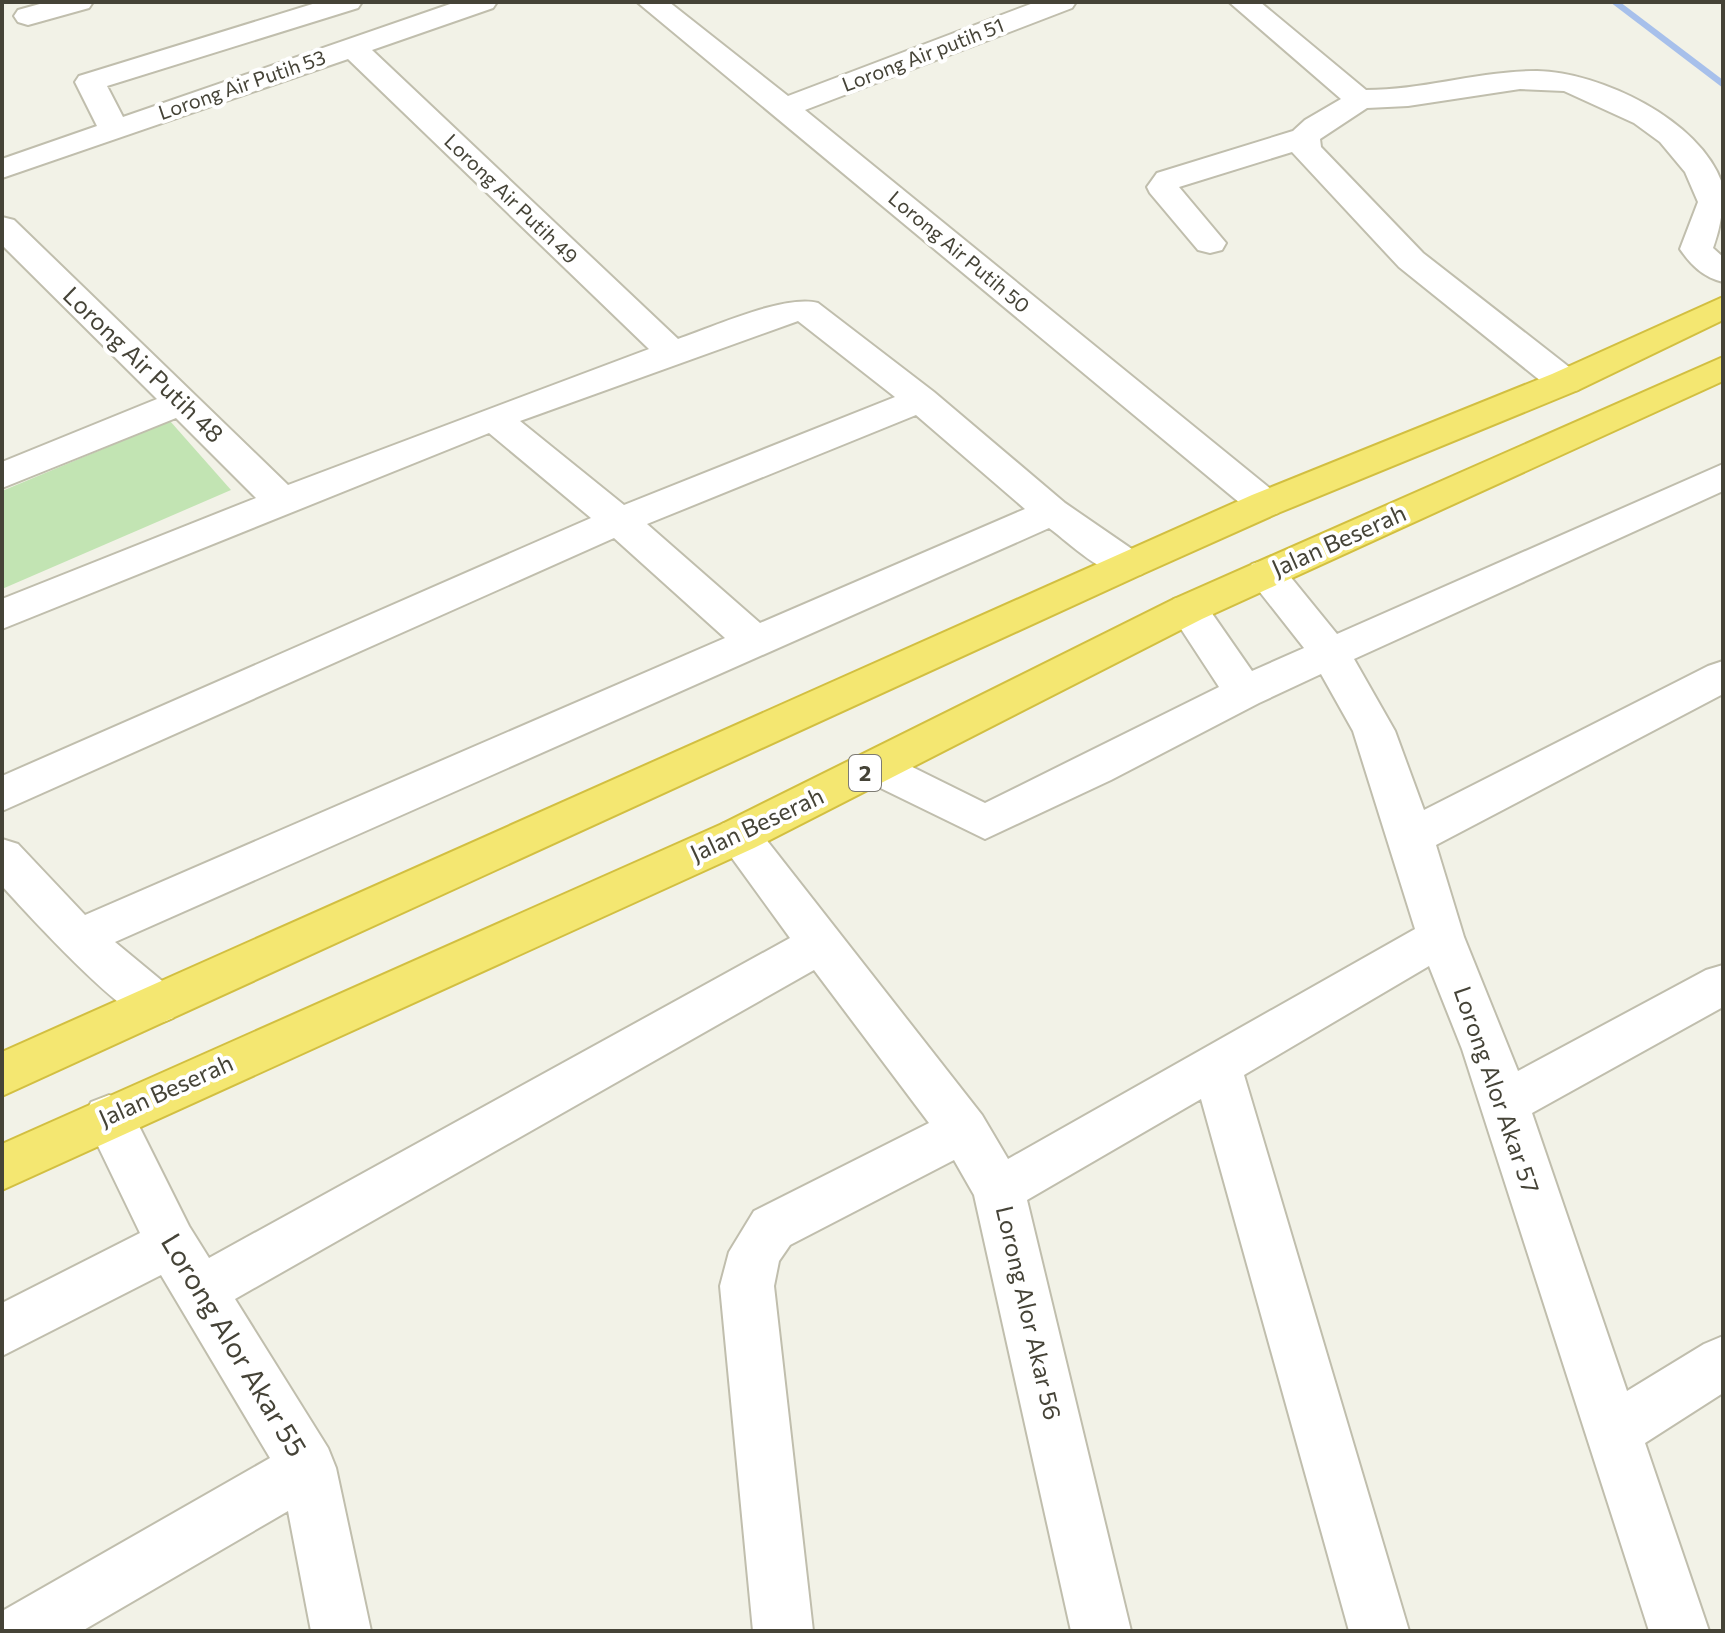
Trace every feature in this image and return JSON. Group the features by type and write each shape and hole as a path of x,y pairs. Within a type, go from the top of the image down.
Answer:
{"highway":[{"path":"2,1075 1128,565 1265,504 1565,382 1723,307"},
{"name":"Jalan Beserah","path":"2,1168 109,1117 738,836 1188,609 1723,368"}],"street":[{"path":"28,16 79,2"},
{"path":"115,130 90,82 348,2"},
{"name":"Lorong Air Putih 53","path":"2,169 483,2"},
{"name":"Lorong Air Putih 50","path":"651,2 1265,504"},
{"name":"Lorong Air putih 51","path":"784,108 1062,2"},
{"path":"1243,2 1359,99"},
{"name":"Lorong Air Putih 49","path":"351,46 671,351"},
{"path":"1210,243 1166,193 1163,187 1168,180 1304,138 1310,130 1359,99 1415,96 1510,82 1557,81 1597,93 1666,129 1688,151 1706,181 1714,202 1696,249 1705,260 1723,272"},
{"path":"1304,138 1306,149 1411,260 1565,382"},
{"name":"Lorong Air Putih 48","path":"2,227 284,503"},
{"path":"2,615 671,351 794,311 806,310 921,400 1052,512 1128,565"},
{"path":"2,794 619,521 921,400"},
{"path":"2,476 181,402"},
{"path":"494,419 619,521 754,641"},
{"path":"877,768 985,822 1329,652 1723,476"},
{"path":"78,938 1052,512"},
{"name":"Lorong Alor Akar 57","path":"1266,573 1329,652 1374,731 1411,837 1441,937 1486,1049 1679,1631"},
{"path":"1188,609 1244,692"},
{"path":"1411,837 1723,676"},
{"name":"Lorong Alor Akar 56","path":"738,836 964,1130 999,1190 1101,1631"},
{"path":"10,877 156,1004"},
{"path":"999,1190 1441,937"},
{"path":"200,1291 821,943"},
{"path":"1503,1104 1723,984"},
{"path":"1216,1064 1379,1631"},
{"name":"Lorong Alor Akar 55","path":"109,1117 171,1243 308,1468 341,1631"},
{"path":"783,1631 747,1286 755,1252 772,1228 964,1130"},
{"path":"2,1331 171,1243"},
{"path":"1612,1432 1723,1362"},
{"path":"25,1631 308,1468"}],"green space":[{"path":"170,421 231,490 2,589 2,491"}],"waterway":[{"path":"1614,2 1723,85"}]}
